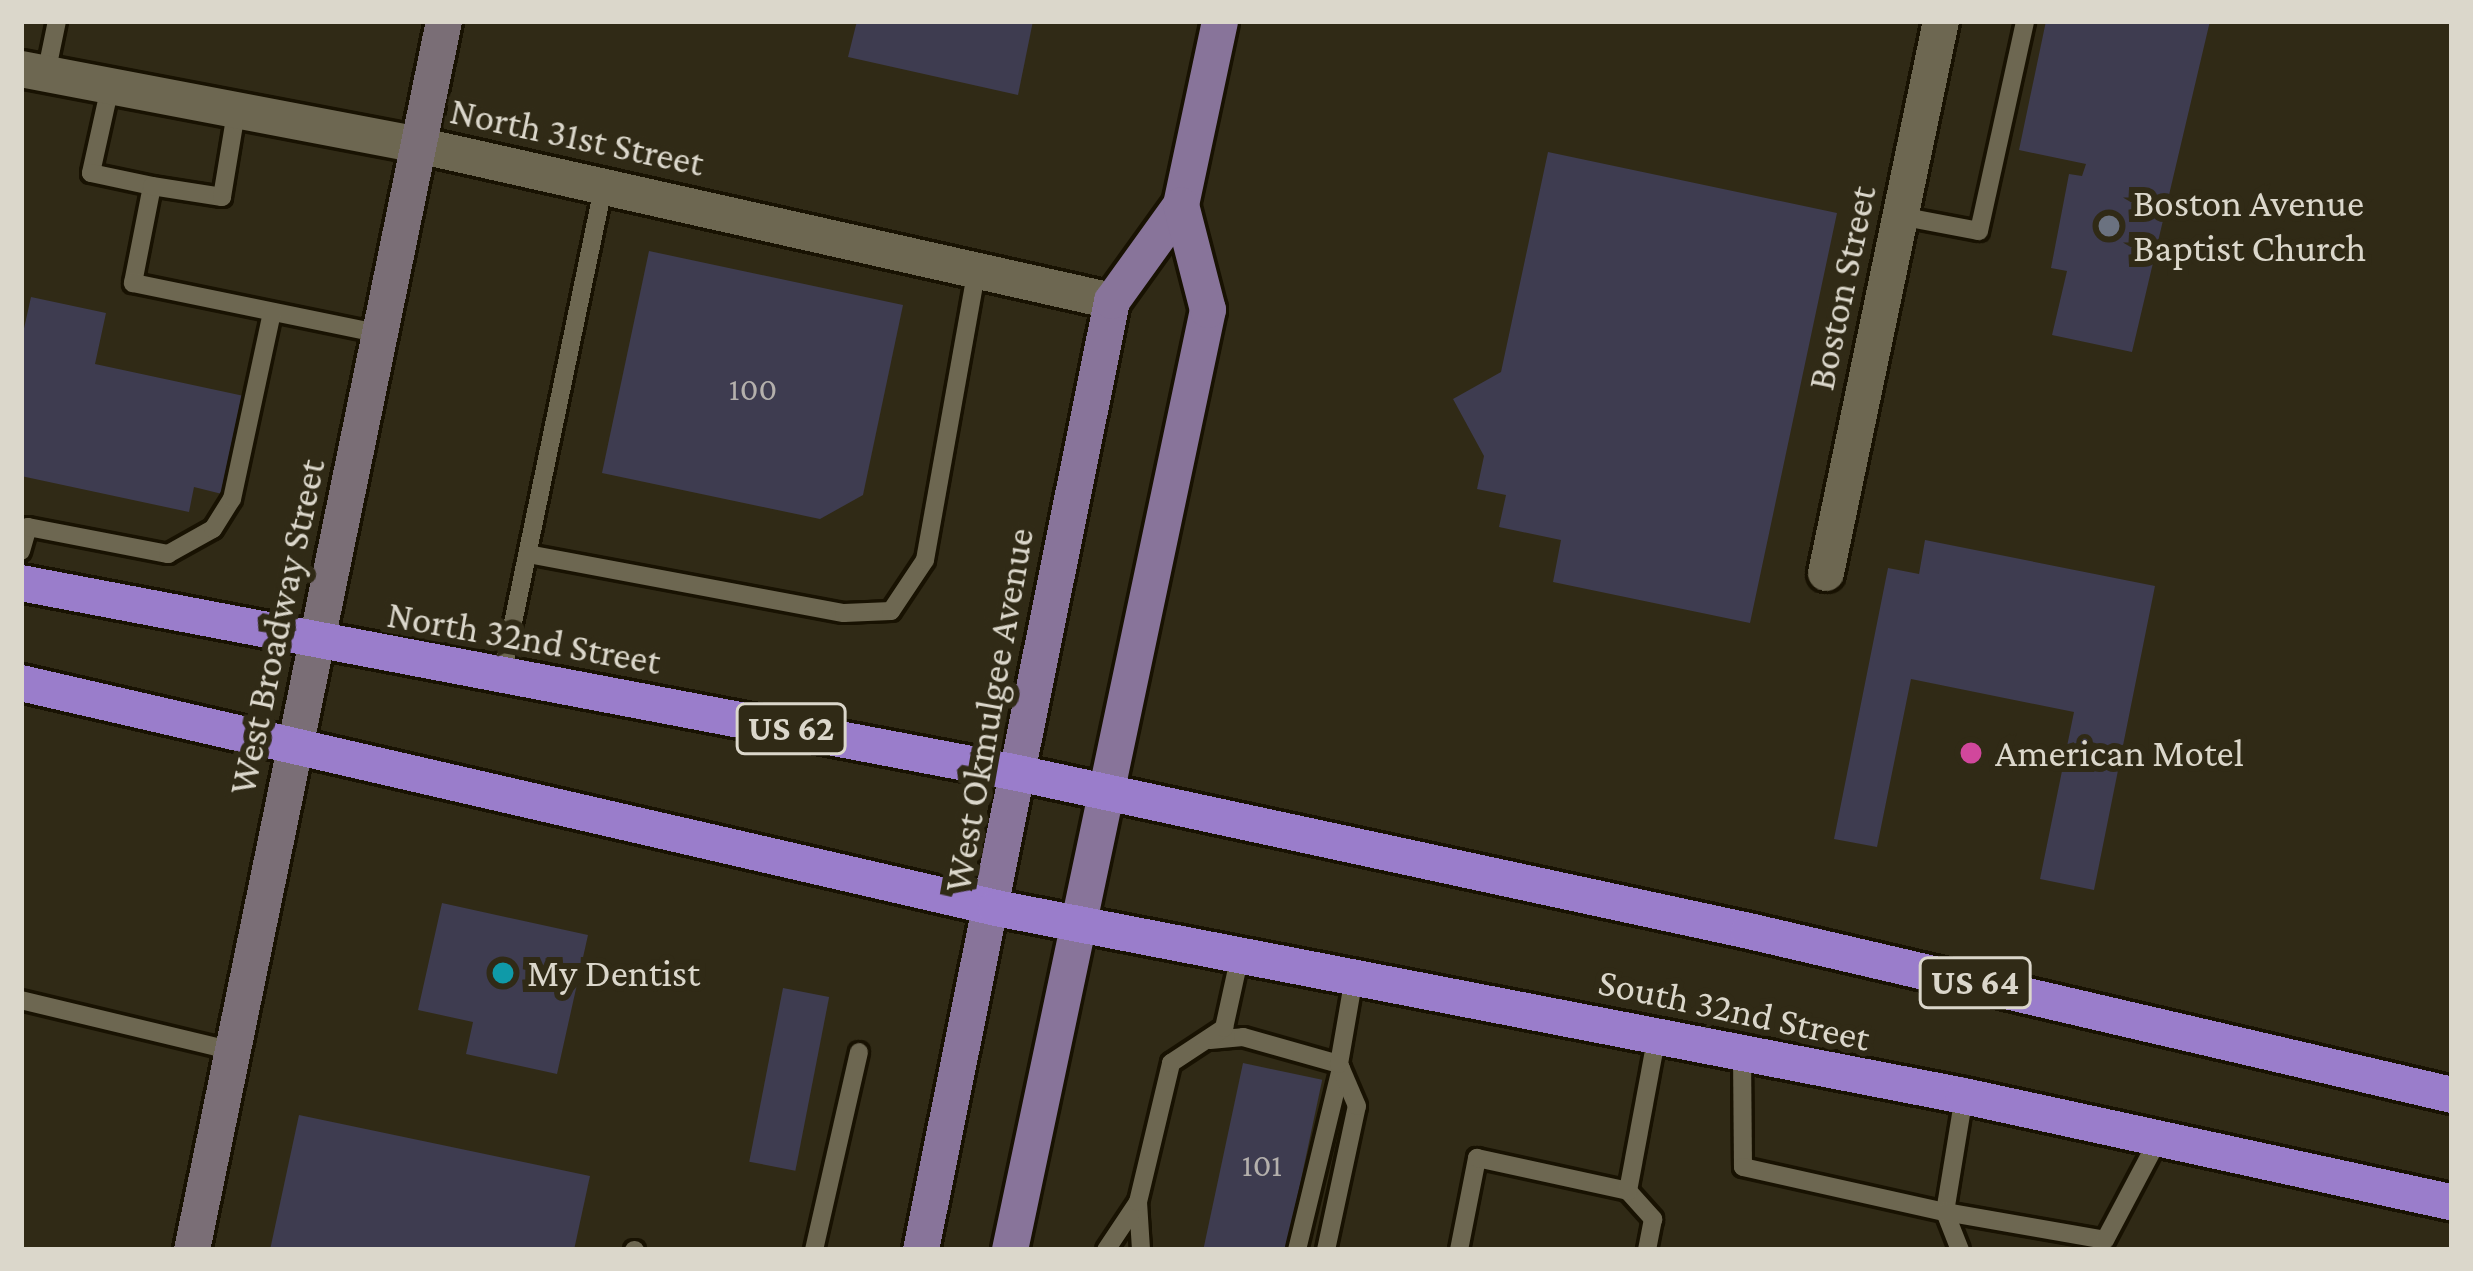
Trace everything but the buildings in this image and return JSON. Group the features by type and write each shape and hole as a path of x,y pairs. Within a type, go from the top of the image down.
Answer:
{"highway":[{"name":"North 32nd Street","path":"21,583 315,645 1013,772"},
{"path":"21,683 297,741 996,908"},
{"name":"South 32nd Street","path":"1013,772 1109,797 1749,931 2452,1095"},
{"name":"South 32nd Street","path":"996,908 1657,1034 2452,1202"}],"main road":[{"name":"West Okmulgee Avenue","path":"921,1250 996,908 1013,772 1112,301 1181,205 1220,21"},
{"name":"West Okmulgee Avenue","path":"1010,1250 1084,925 1208,310 1181,205"}],"street":[{"name":"West Broadway Street","path":"192,1250 444,21"},
{"name":"Boston Street","path":"1826,573 1941,21"},
{"name":"North 31st Street","path":"34,71 418,145 978,265 1112,301"}],"lane":[{"path":"34,71 57,21"},
{"path":"1900,216 1979,231 2025,21"},
{"path":"110,87 91,173 152,186 222,197 236,112"},
{"path":"152,186 133,283 382,334"},
{"path":"502,676 603,187"},
{"path":"528,554 844,613 891,611 925,560 978,265"},
{"path":"21,551 28,527 168,554 213,529 232,499 272,312"},
{"path":"1141,1250 1138,1202 1171,1063 1224,1028 1240,956"},
{"path":"1297,1250 1340,1066 1354,977"},
{"path":"21,1000 233,1051"},
{"path":"1628,1191 1657,1034"},
{"path":"1206,1040 1243,1036 1340,1066 1358,1106 1326,1250"},
{"path":"814,1250 859,1052"},
{"path":"1742,1054 1743,1167 1945,1212 2104,1240 2159,1138"},
{"path":"1960,1250 1945,1212 1964,1096"},
{"path":"1460,1250 1478,1158 1628,1191 1653,1219 1647,1250"},
{"path":"1106,1250 1138,1202"}],"place":[{"name":"Boston Avenue Baptist Church","path":"2109,226"},
{"name":"American Motel","path":"1971,753"},
{"name":"My Dentist","path":"503,973"}]}
